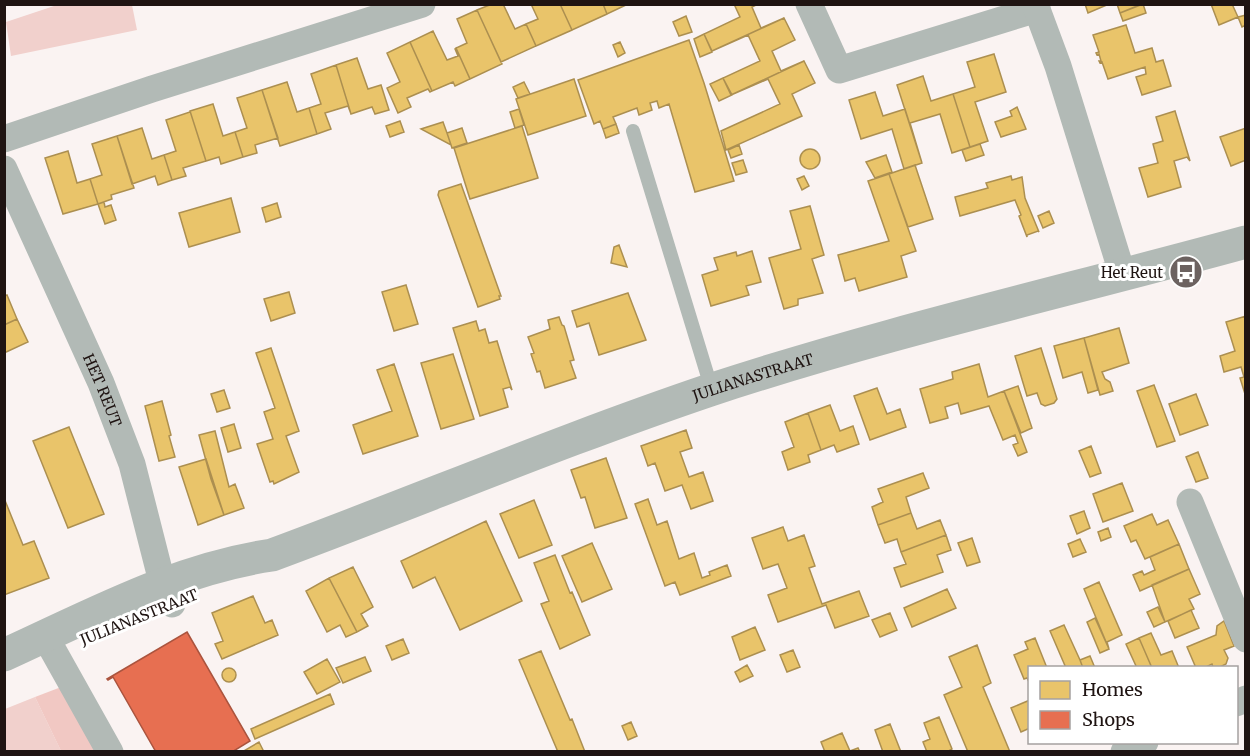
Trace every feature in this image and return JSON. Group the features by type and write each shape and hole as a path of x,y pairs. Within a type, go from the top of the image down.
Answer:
{"street":[{"path":"4,139 152,89 422,4"},
{"path":"809,4 839,70 1036,7 1058,66 1123,276"},
{"name":"HET REUT","path":"6,179 105,393 132,464 159,570 168,593"},
{"name":"JULIANASTRAAT","path":"4,675 102,608 168,593 238,559 272,555 610,425 712,390 846,349 1245,242"},
{"path":"1190,502 1245,639"},
{"path":"49,644 110,752"},
{"name":"JULIANASTRAAT","path":"4,655 49,644"},
{"path":"1124,752 1140,744"}],"lane":[{"path":"633,131 712,390"}],"shaded area":[{"path":"60,4 132,5 137,30 11,56 6,22"},
{"path":"69,684 108,751 61,751 35,697"},
{"path":"35,697 61,751 5,751 5,709"}],"building: Homes":[{"path":"492,4 503,4 515,29 526,24 536,46 501,62 477,10"},
{"path":"531,4 560,4 572,30 536,46 526,24 538,19"},
{"path":"560,4 603,4 607,14 572,30"},
{"path":"603,4 628,4 607,14"},
{"path":"734,4 758,4 752,7 761,28 784,18 712,51 704,34 740,17"},
{"path":"1085,4 1109,4 1088,13"},
{"path":"1117,4 1142,4 1120,13"},
{"path":"1143,4 1146,13 1123,21 1120,13"},
{"path":"1211,4 1232,4 1238,17 1219,25"},
{"path":"477,10 502,64 470,79 456,48 467,43 457,19"},
{"path":"1246,15 1246,25 1242,27 1238,17"},
{"path":"686,16 692,32 679,36 673,22"},
{"path":"784,18 795,40 772,51 781,71 804,61 731,95 723,78 760,61 748,35 712,51"},
{"path":"1126,25 1135,53 1152,48 1156,62 1163,60 1171,86 1142,95 1136,77 1146,74 1145,67 1108,79 1102,62 1099,61 1101,61 1099,54 1096,53 1099,52 1093,35"},
{"path":"433,31 447,60 458,56 456,48 470,79 455,86 453,82 432,91 410,42"},
{"path":"704,34 712,52 700,57 694,39"},
{"path":"689,40 734,181 695,192 669,104 659,108 657,101 650,103 652,110 639,115 637,108 613,117 616,124 603,129 600,121 594,124 578,80"},
{"path":"410,42 432,91 428,89 407,98 411,107 398,113 387,88 400,82 387,53"},
{"path":"620,42 625,53 618,57 613,45"},
{"path":"994,54 1006,92 975,102 988,141 970,147 953,94 975,87 967,62"},
{"path":"357,58 368,89 381,85 389,110 375,114 372,107 351,114 336,65"},
{"path":"804,61 815,83 792,94 802,116 726,150 721,131 780,104 768,79 731,95"},
{"path":"336,65 351,114 348,106 325,113 331,129 317,134 309,108 321,104 311,74"},
{"path":"923,76 931,101 953,94 970,147 952,153 940,114 910,123 922,163 897,85"},
{"path":"723,78 732,95 719,101 710,84"},
{"path":"574,79 586,116 528,135 516,99"},
{"path":"287,82 297,112 309,108 317,134 280,146 262,90"},
{"path":"524,82 530,94 518,98 513,87"},
{"path":"262,90 278,138 255,145 257,153 243,157 235,132 247,128 237,98"},
{"path":"875,92 883,116 905,109 922,163 904,169 892,129 861,139 849,100"},
{"path":"213,104 223,136 235,132 243,157 221,164 219,157 206,161 190,111"},
{"path":"1017,107 1026,129 1001,137 995,122 1012,116 1010,111"},
{"path":"519,109 524,125 515,128 510,112"},
{"path":"1175,111 1190,161 1187,157 1174,161 1181,187 1148,197 1139,168 1158,163 1153,144 1163,141 1156,117"},
{"path":"190,112 206,161 183,168 186,176 172,180 164,155 176,151 166,120"},
{"path":"400,121 404,132 390,137 386,126"},
{"path":"443,122 447,133 451,145 421,129"},
{"path":"616,124 619,133 606,138 603,129"},
{"path":"522,126 538,178 470,199 454,148"},
{"path":"142,128 152,159 164,155 172,180 158,185 155,176 132,184 117,136"},
{"path":"462,128 467,143 452,148 447,133"},
{"path":"1246,128 1246,160 1231,166 1220,137"},
{"path":"117,136 134,188 111,195 112,199 98,204 90,179 102,175 92,144"},
{"path":"980,144 984,155 966,161 962,150"},
{"path":"739,145 742,154 731,158 728,150"},
{"path":"810,149 817,152 820,159 817,166 810,169 803,166 800,159 803,152"},
{"path":"68,151 77,183 90,179 98,204 63,214 45,158"},
{"path":"886,155 892,172 875,178 866,162"},
{"path":"743,160 747,172 736,175 732,163"},
{"path":"915,165 933,219 908,227 889,174"},
{"path":"889,174 916,251 901,256 907,277 859,291 855,278 845,281 838,255 889,241 868,181"},
{"path":"804,176 809,186 802,190 797,179"},
{"path":"1011,176 1012,180 1022,177 1025,198 1039,232 1027,235 1027,237 1015,200 960,216 955,197 988,188 986,183"},
{"path":"461,184 501,296 499,296 500,299 478,307 438,195 439,191"},
{"path":"231,198 240,232 189,247 179,213"},
{"path":"104,202 105,207 111,205 116,220 105,224 98,204"},
{"path":"277,203 281,217 266,222 262,208"},
{"path":"810,206 824,255 812,259 823,293 798,299 798,305 784,309 769,258 801,249 790,211"},
{"path":"1049,211 1054,223 1043,228 1038,216"},
{"path":"619,245 627,267 611,263 614,247"},
{"path":"752,251 761,282 746,286 749,295 711,306 702,275 718,270 714,258 736,252 737,256"},
{"path":"406,285 418,324 394,331 382,292"},
{"path":"289,292 295,313 271,321 264,299"},
{"path":"628,293 646,340 599,355 589,323 577,327 572,311"},
{"path":"7,295 17,319 4,325 4,296"},
{"path":"1246,316 1245,394 1240,378 1244,377 1241,367 1224,372 1220,356 1235,351 1226,322"},
{"path":"559,317 574,360 570,361 576,378 545,388 540,371 537,372 531,354 534,353 528,337 550,329 548,320"},
{"path":"17,319 28,342 4,353 4,325"},
{"path":"476,321 479,331 485,329 489,343 497,341 512,390 510,387 503,389 508,407 480,416 453,328"},
{"path":"1119,328 1129,363 1102,372 1105,379 1110,382 1113,391 1100,395 1084,338"},
{"path":"1084,338 1098,390 1088,393 1082,372 1063,378 1054,346"},
{"path":"271,348 299,431 286,436 299,472 274,484 273,481 270,482 257,444 273,439 264,412 275,408 256,353"},
{"path":"1041,348 1057,399 1054,403 1045,406 1041,404 1037,393 1027,396 1015,356"},
{"path":"453,354 474,419 441,429 421,363"},
{"path":"394,364 418,436 363,454 353,425 392,411 377,370"},
{"path":"979,364 988,397 1004,391 1027,452 1018,456 1013,445 1018,443 1015,435 1003,440 989,406 961,414 958,403 945,407 948,418 930,423 920,389 953,379 952,372"},
{"path":"1154,385 1175,441 1157,447 1137,391"},
{"path":"1018,386 1032,428 1021,433 1004,391"},
{"path":"877,388 887,414 900,409 906,427 870,440 854,396"},
{"path":"224,390 230,408 217,412 211,394"},
{"path":"1196,394 1208,425 1180,435 1169,404"},
{"path":"162,401 175,457 159,461 145,406"},
{"path":"830,405 840,431 853,426 859,444 837,452 834,445 821,450 808,413"},
{"path":"808,413 821,450 808,455 810,462 788,470 782,452 794,447 785,422"},
{"path":"234,424 241,448 228,452 221,428"},
{"path":"69,427 104,514 68,528 33,441"},
{"path":"686,430 692,448 680,452 689,477 703,472 713,501 691,509 682,485 665,491 655,463 648,466 641,446"},
{"path":"215,431 229,487 235,484 244,508 224,515 199,435"},
{"path":"1091,446 1101,473 1090,477 1079,451"},
{"path":"1198,452 1208,478 1196,482 1186,457"},
{"path":"606,458 627,518 595,528 585,497 581,498 571,470"},
{"path":"206,459 224,515 198,525 179,467"},
{"path":"923,473 929,488 906,497 911,513 878,525 872,507 883,502 878,489"},
{"path":"1122,483 1133,511 1103,522 1093,494"},
{"path":"4,498 23,545 34,541 49,578 4,595"},
{"path":"648,499 657,525 667,521 679,559 694,553 702,578 710,575 709,572 727,565 731,576 680,595 675,582 665,586 635,504"},
{"path":"534,500 552,545 519,558 500,514"},
{"path":"1084,511 1090,528 1077,534 1070,516"},
{"path":"911,513 917,529 940,520 946,535 901,552 897,539 885,543 878,525"},
{"path":"1152,514 1157,525 1168,520 1179,544 1145,559 1136,540 1131,542 1124,526"},
{"path":"486,521 522,601 460,630 435,577 413,588 401,561"},
{"path":"783,527 788,541 804,535 815,566 809,568 822,604 859,591 869,616 835,628 826,605 778,622 768,595 787,588 778,564 763,569 752,538"},
{"path":"1108,528 1111,537 1101,541 1098,532"},
{"path":"946,535 951,550 937,555 943,572 901,587 894,568 906,564 901,552"},
{"path":"972,538 980,562 967,566 958,543"},
{"path":"1080,539 1086,552 1073,557 1068,544"},
{"path":"592,543 612,589 582,602 562,556"},
{"path":"1179,544 1189,569 1140,591 1133,575 1142,571 1144,575 1155,570 1150,557"},
{"path":"555,555 590,635 560,649 541,604 549,601 534,563"},
{"path":"353,567 373,607 361,614 368,626 357,632 329,578"},
{"path":"1189,569 1200,594 1189,599 1194,609 1165,622 1152,585"},
{"path":"329,578 357,632 346,637 340,625 327,632 306,591"},
{"path":"1099,582 1122,635 1107,642 1109,649 1084,589"},
{"path":"947,589 956,608 912,627 904,608"},
{"path":"253,596 265,623 272,620 278,635 222,659 215,644 223,641 212,613"},
{"path":"1158,607 1165,622 1154,627 1147,612"},
{"path":"1191,610 1199,628 1175,638 1168,621"},
{"path":"890,613 897,630 880,637 872,620"},
{"path":"1095,618 1109,649 1100,653 1087,622"},
{"path":"1224,621 1234,646 1224,650 1228,658 1226,664 1195,666 1187,647 1216,635 1217,626"},
{"path":"1064,625 1082,666 1065,666 1050,631"},
{"path":"755,627 765,650 740,660 732,637"},
{"path":"1151,633 1161,655 1172,651 1178,666 1151,666 1139,638"},
{"path":"1035,638 1046,666 1028,666 1028,680 1024,679 1014,655 1028,649 1025,642"},
{"path":"1139,638 1151,666 1136,666 1126,644"},
{"path":"403,639 409,653 392,660 386,646"},
{"path":"977,645 991,683 983,687 1010,752 968,752 944,695 962,687 949,657"},
{"path":"793,650 800,667 787,672 780,655"},
{"path":"541,651 585,752 558,752 519,660"},
{"path":"1090,656 1094,666 1082,666 1080,660"},
{"path":"365,657 371,671 343,683 336,668"},
{"path":"327,659 340,682 317,694 304,672"},
{"path":"747,665 753,676 740,682 735,672"},
{"path":"226,668 232,668 236,675 232,682 226,682 222,678 222,672"},
{"path":"330,694 334,704 255,739 251,729"},
{"path":"1028,701 1028,729 1021,732 1011,708"},
{"path":"939,717 952,749 947,752 927,752 923,742 930,739 924,723"},
{"path":"631,722 637,736 628,740 622,726"},
{"path":"890,724 901,752 883,752 875,730"},
{"path":"842,733 850,751 858,748 860,752 825,752 821,742"},
{"path":"259,742 264,752 242,752"}],"building: Shops":[{"path":"187,632 250,741 232,752 156,752 113,677 107,679"}],"place":[{"name":"Het Reut","path":"1186,272"}]}
